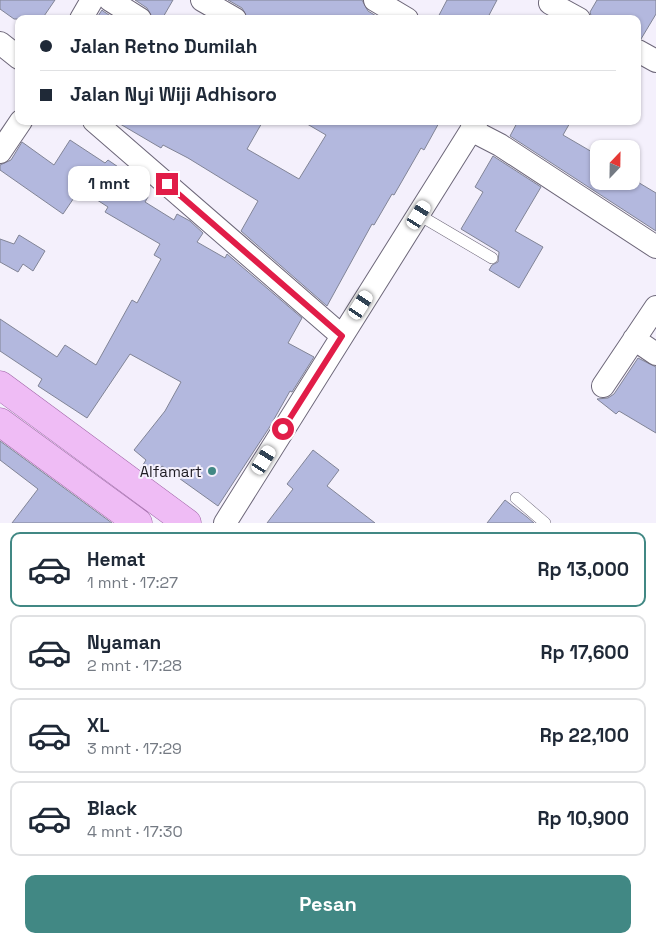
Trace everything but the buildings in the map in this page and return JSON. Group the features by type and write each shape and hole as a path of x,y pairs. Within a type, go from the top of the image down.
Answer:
{"main road":[{"path":"0,385 187,523"},
{"path":"0,422 138,523"}],"street":[{"path":"83,15 92,0"},
{"path":"110,0 134,15"},
{"path":"202,0 228,15"},
{"path":"375,0 400,15"},
{"path":"548,7 568,15"},
{"path":"0,42 15,55"},
{"path":"641,53 656,61"},
{"path":"0,152 18,125"},
{"path":"99,125 342,336"},
{"path":"225,523 474,126 500,145 656,246"},
{"path":"603,386 656,307"},
{"path":"634,339 656,354"}],"lane":[{"path":"419,215 492,258"},
{"path":"516,498 545,523"}],"place":[{"name":"Alfamart","path":"212,471"}],"route":[{"path":"167,184 342,336 283,429"}]}
